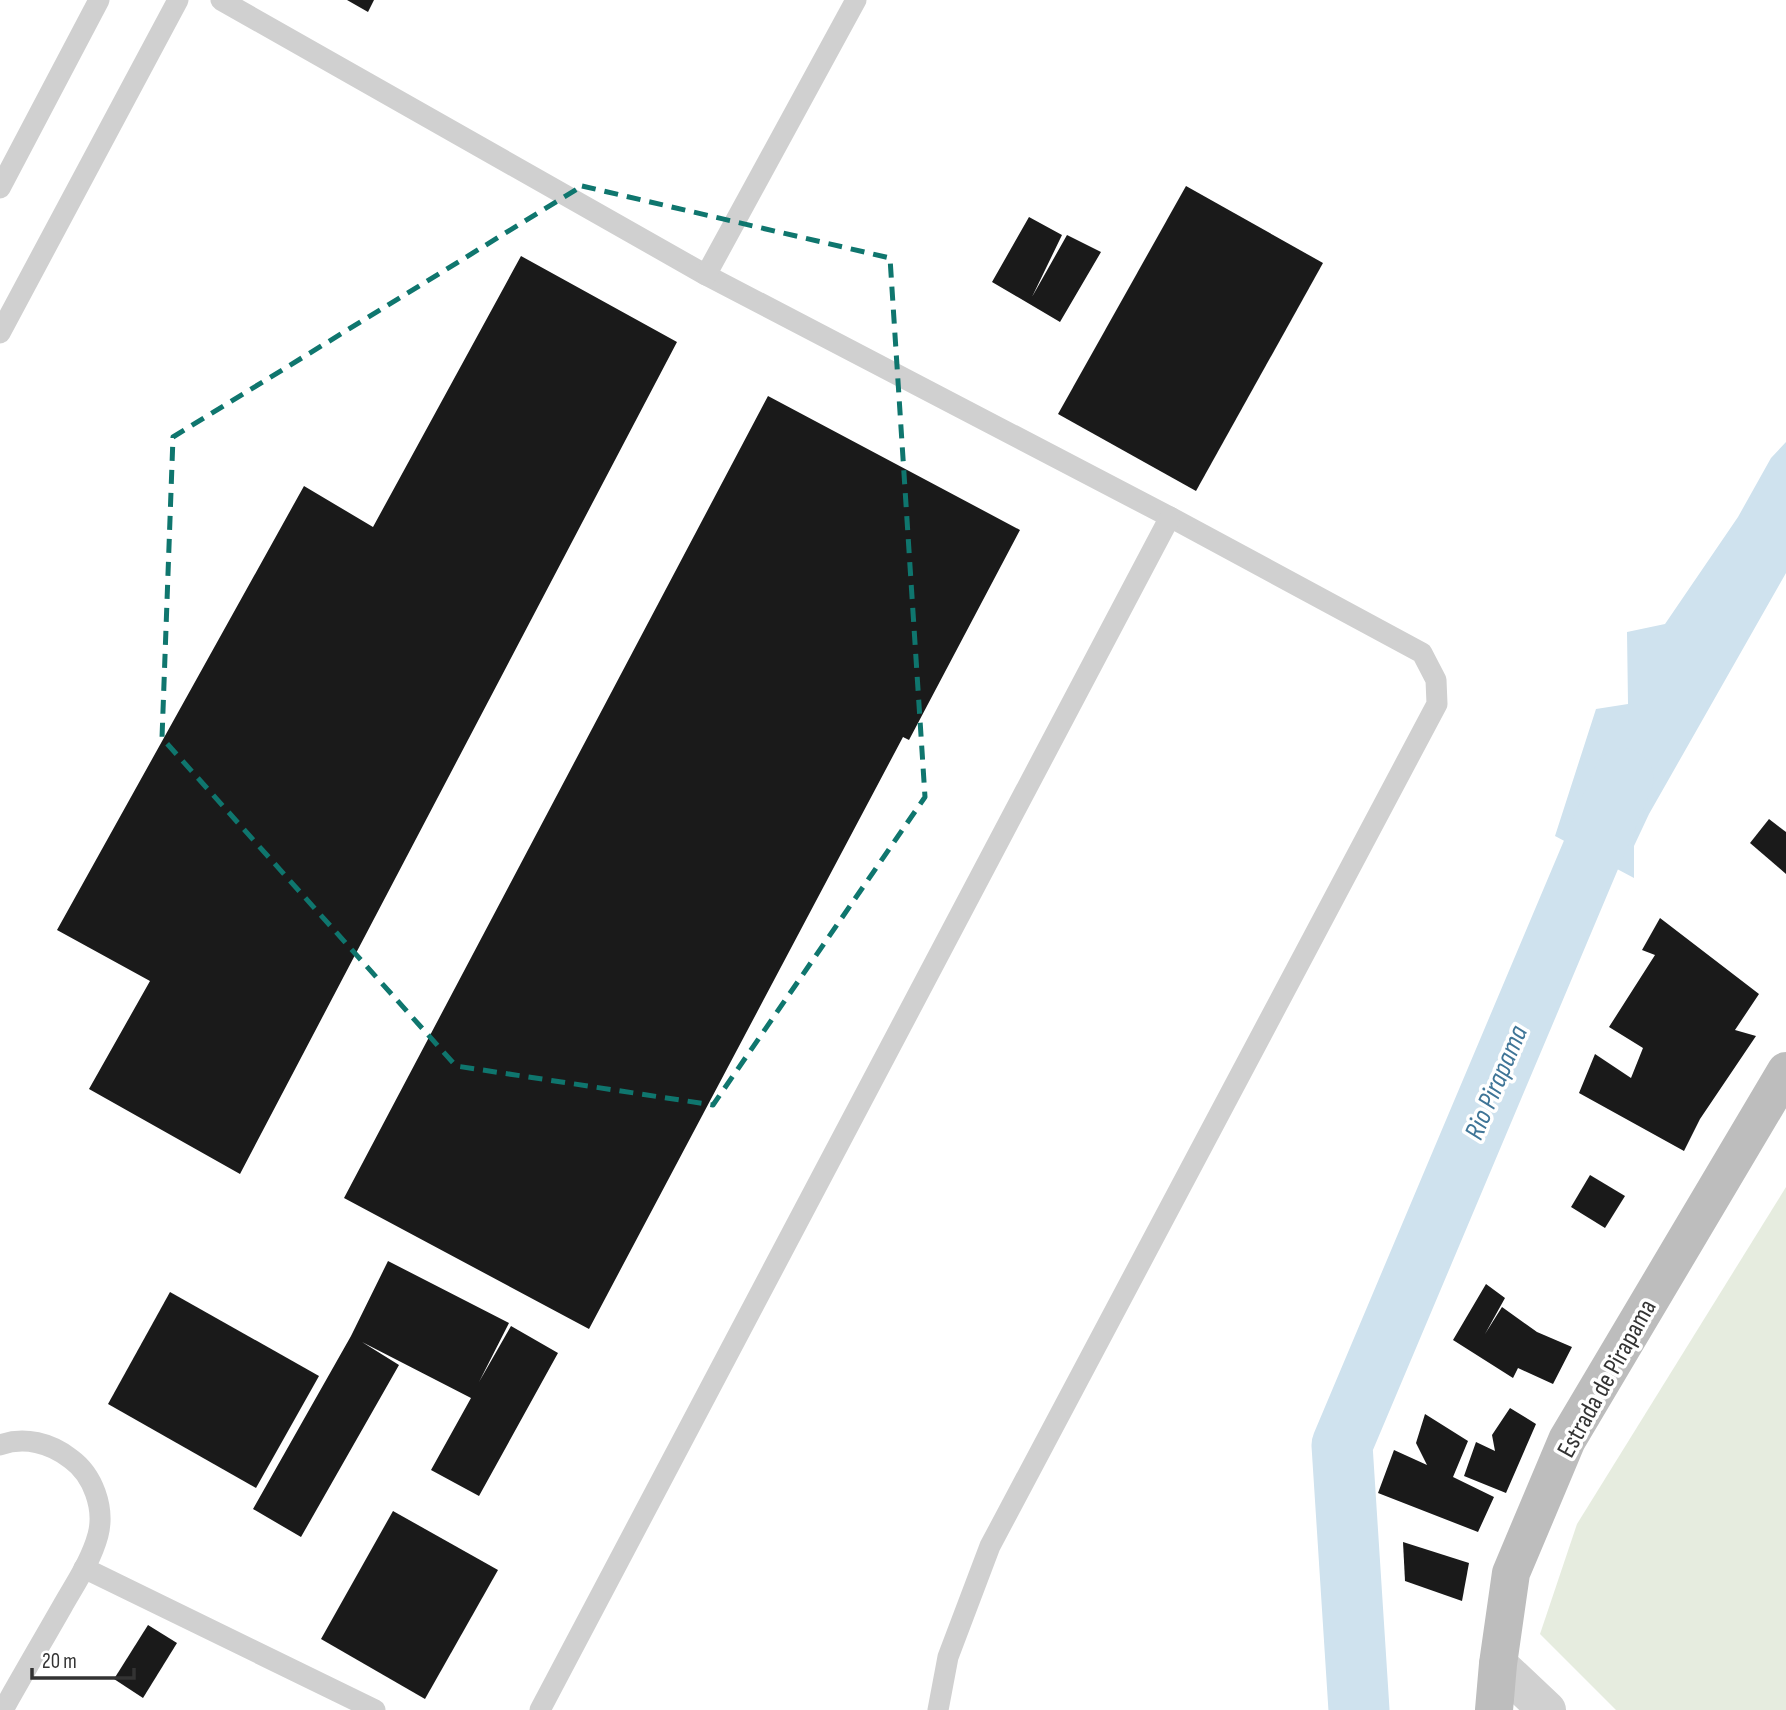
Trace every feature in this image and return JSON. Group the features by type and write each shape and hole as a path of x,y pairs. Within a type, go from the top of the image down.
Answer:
{"main road":[{"name":"Estrada de Pirapama","path":"1493,1710 1511,1573 1567,1440 1786,1071"}],"street":[{"path":"1498,1664 1547,1710"}],"lane":[{"path":"0,188 99,0"},
{"path":"0,333 178,0"},
{"path":"221,0 706,275 1170,517 1422,653 1436,680 1437,704 990,1546 948,1657 938,1710"},
{"path":"706,275 856,0"},
{"path":"540,1710 1170,517"},
{"path":"2,1442 43,1444 61,1451 77,1463 89,1479 97,1497 99,1516 98,1534 84,1568 3,1710"},
{"path":"84,1568 375,1710"}],"highlighted area":[{"path":"582,186 890,258 925,797 713,1105 456,1066 162,738 173,437"}],"shaded area":[{"path":"1786,1187 1786,1710 1616,1710 1540,1634 1577,1524"}],"water":[{"path":"1786,442 1786,573 1649,814 1634,846 1634,878 1555,836 1596,709 1628,704 1627,632 1665,624 1738,517 1771,458"}],"building":[{"path":"347,0 374,0 368,12"},
{"path":"1186,186 1323,263 1196,491 1058,414"},
{"path":"1029,217 1062,235 1032,297 1067,235 1101,252 1060,322 992,282"},
{"path":"521,256 677,342 240,1174 89,1089 150,981 57,930 304,486 373,527"},
{"path":"768,396 1020,530 909,740 903,737 589,1329 344,1198"},
{"path":"1769,819 1786,832 1786,874 1750,843"},
{"path":"1660,918 1759,994 1735,1030 1756,1036 1700,1119 1684,1151 1579,1093 1595,1054 1631,1078 1643,1048 1609,1027 1655,955 1642,950"},
{"path":"1590,1175 1625,1196 1605,1228 1571,1207"},
{"path":"388,1261 509,1323 479,1382 511,1326 558,1353 479,1496 431,1470 471,1398 362,1342 399,1365 301,1537 253,1509 351,1336"},
{"path":"1486,1284 1505,1298 1485,1334 1502,1307 1537,1332 1572,1347 1553,1384 1518,1368 1513,1378 1453,1340"},
{"path":"170,1292 319,1376 256,1488 108,1404"},
{"path":"1510,1408 1536,1424 1506,1493 1464,1476 1476,1442 1495,1451 1492,1435"},
{"path":"1425,1414 1468,1441 1453,1477 1494,1497 1478,1532 1378,1493 1394,1450 1427,1465 1416,1443"},
{"path":"393,1511 498,1570 425,1699 321,1639"},
{"path":"1403,1542 1469,1563 1462,1601 1405,1581"},
{"path":"148,1625 177,1643 143,1698 114,1679"}],"waterway":[{"name":"Rio Pirapama","path":"1359,1710 1342,1445 1623,779"}]}
